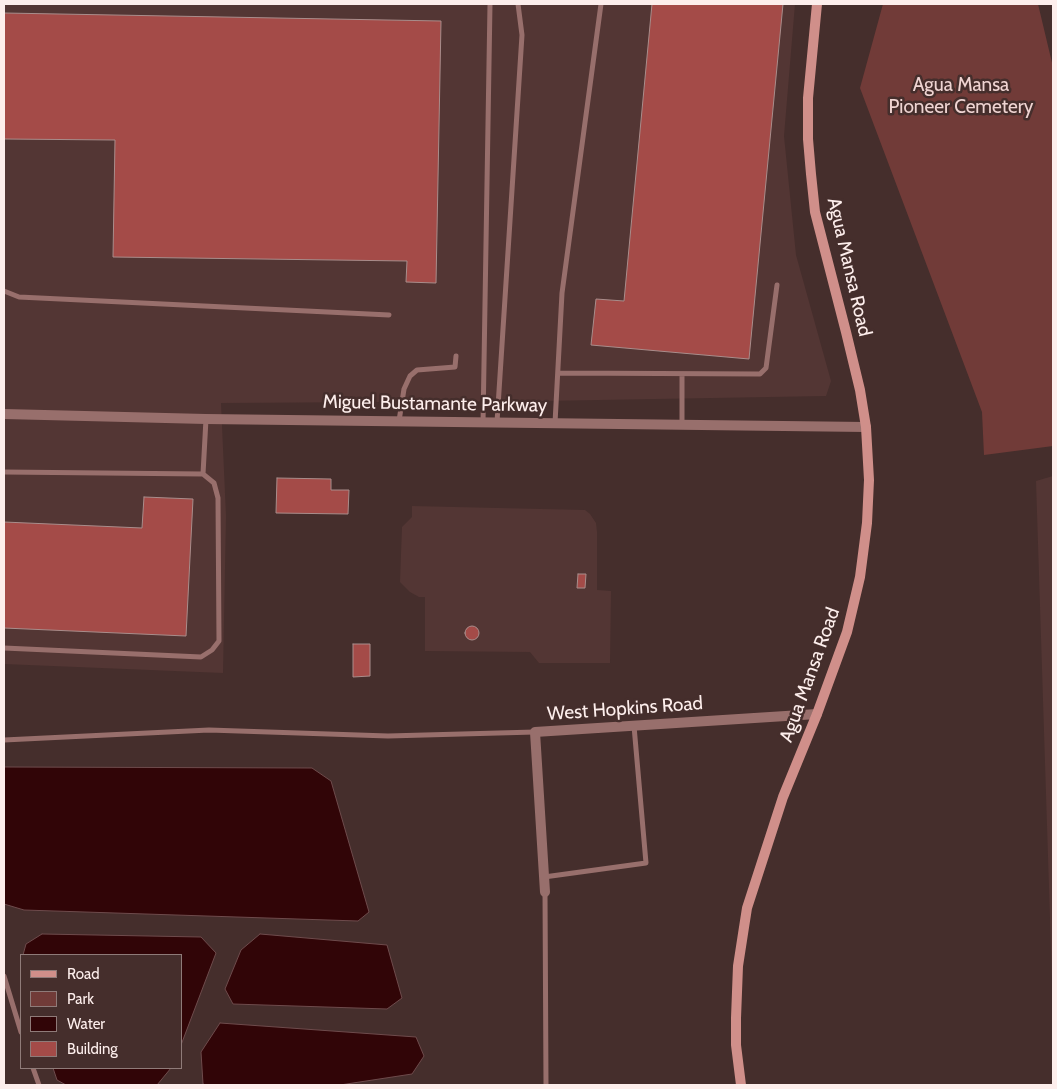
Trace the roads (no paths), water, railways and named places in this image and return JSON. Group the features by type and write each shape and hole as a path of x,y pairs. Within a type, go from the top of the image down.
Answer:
{"main road":[{"name":"Agua Mansa Road","path":"741,1085 736,1045 736,1008 738,966 747,908 782,797 818,714 847,632 860,577 867,523 869,480 866,427 851,352 816,212 811,174 808,139 808,98 817,4"}],"street":[{"name":"Miguel Bustamante Parkway","path":"4,414 71,417 866,427"},
{"name":"West Hopkins Road","path":"545,892 535,732 818,714"}],"lane":[{"path":"483,422 490,4"},
{"path":"497,423 522,35 518,4"},
{"path":"555,424 562,292 601,4"},
{"path":"558,374 760,374 766,368 778,286"},
{"path":"4,291 19,297 389,315"},
{"path":"399,421 404,388 410,376 417,370 454,367 456,356"},
{"path":"682,374 682,425"},
{"path":"203,474 206,419"},
{"path":"4,472 203,474 214,483 218,498 218,641 212,650 201,657 4,648"},
{"path":"544,877 646,863 634,726"},
{"path":"4,740 209,730 388,736 535,732"},
{"path":"545,892 546,1085"},
{"path":"4,976 20,1029"},
{"path":"33,1069 39,1085"}],"water":[{"path":"4,767 312,768 331,781 369,912 358,921 24,910 4,904"},
{"path":"42,934 201,937 216,953 182,1042 182,954 23,954 26,944"},
{"path":"260,934 387,945 402,998 387,1009 233,1004 225,989 241,950"},
{"path":"220,1023 416,1037 424,1056 412,1074 340,1085 206,1085 203,1084 201,1052"},
{"path":"53,1069 170,1069 157,1085 66,1085 57,1080"}],"park label":[{"name":"Agua Mansa Pioneer Cemetery","path":"961,96"}]}
